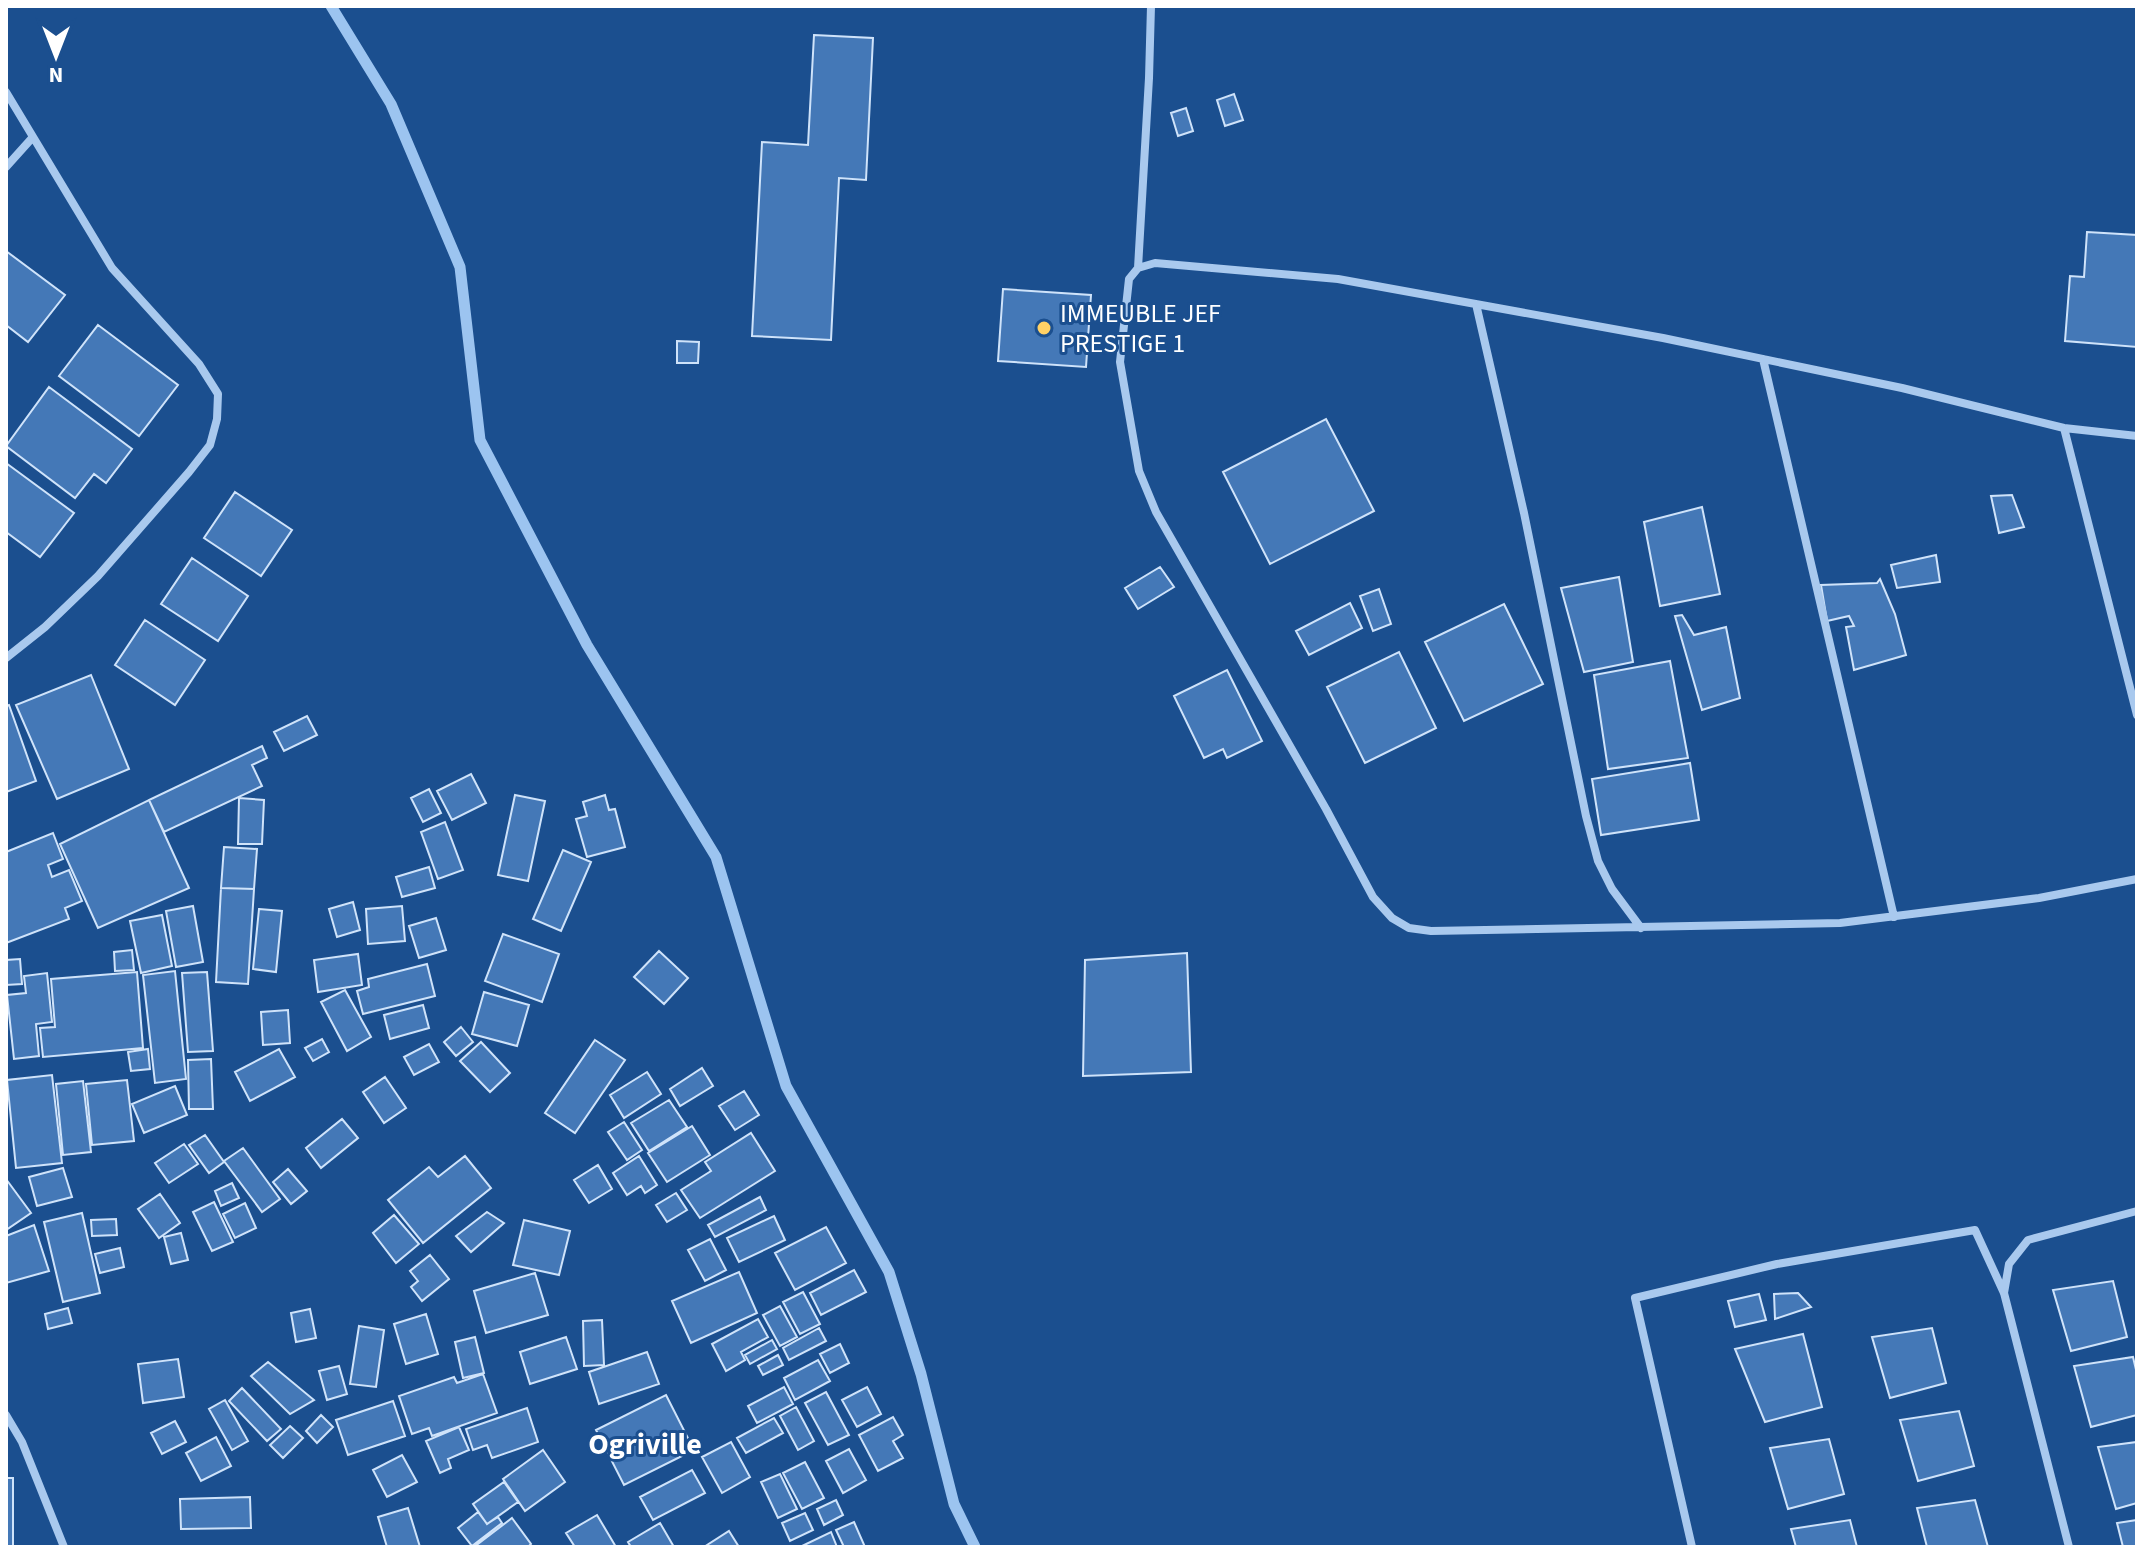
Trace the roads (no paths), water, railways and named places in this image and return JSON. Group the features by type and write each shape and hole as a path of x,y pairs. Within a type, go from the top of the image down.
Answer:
{"street":[{"path":"1138,268 1151,6"},
{"path":"6,92 112,268 199,364 218,394 217,419 210,445 109,564 45,627 6,658"},
{"path":"6,167 33,137"},
{"path":"2137,436 2064,428 1902,388 1763,359 1338,279 1155,263 1138,268 1129,279 1120,362 1139,471 1156,512 1373,897 1392,918 1409,928 1431,931 1840,923 2039,898 2137,879"},
{"path":"1476,304 1524,513 1586,816 1598,861 1612,889 1641,928"},
{"path":"1763,359 1894,917"},
{"path":"2064,428 2137,715"},
{"path":"2004,1293 2009,1264 2028,1240 2137,1211"},
{"path":"1692,1547 1635,1298 1777,1264 1975,1230 2004,1293 2069,1547"},
{"path":"6,1415 22,1442 64,1547"}],"waterway":[{"path":"331,6 391,104 460,267 480,440 587,645 716,857 786,1086 889,1272 921,1374 954,1504 975,1547"}],"place":[{"name":"IMMEUBLE JEF PRESTIGE 1","path":"1044,328"}],"district":[{"name":"Ogriville","path":"645,1444"}]}
